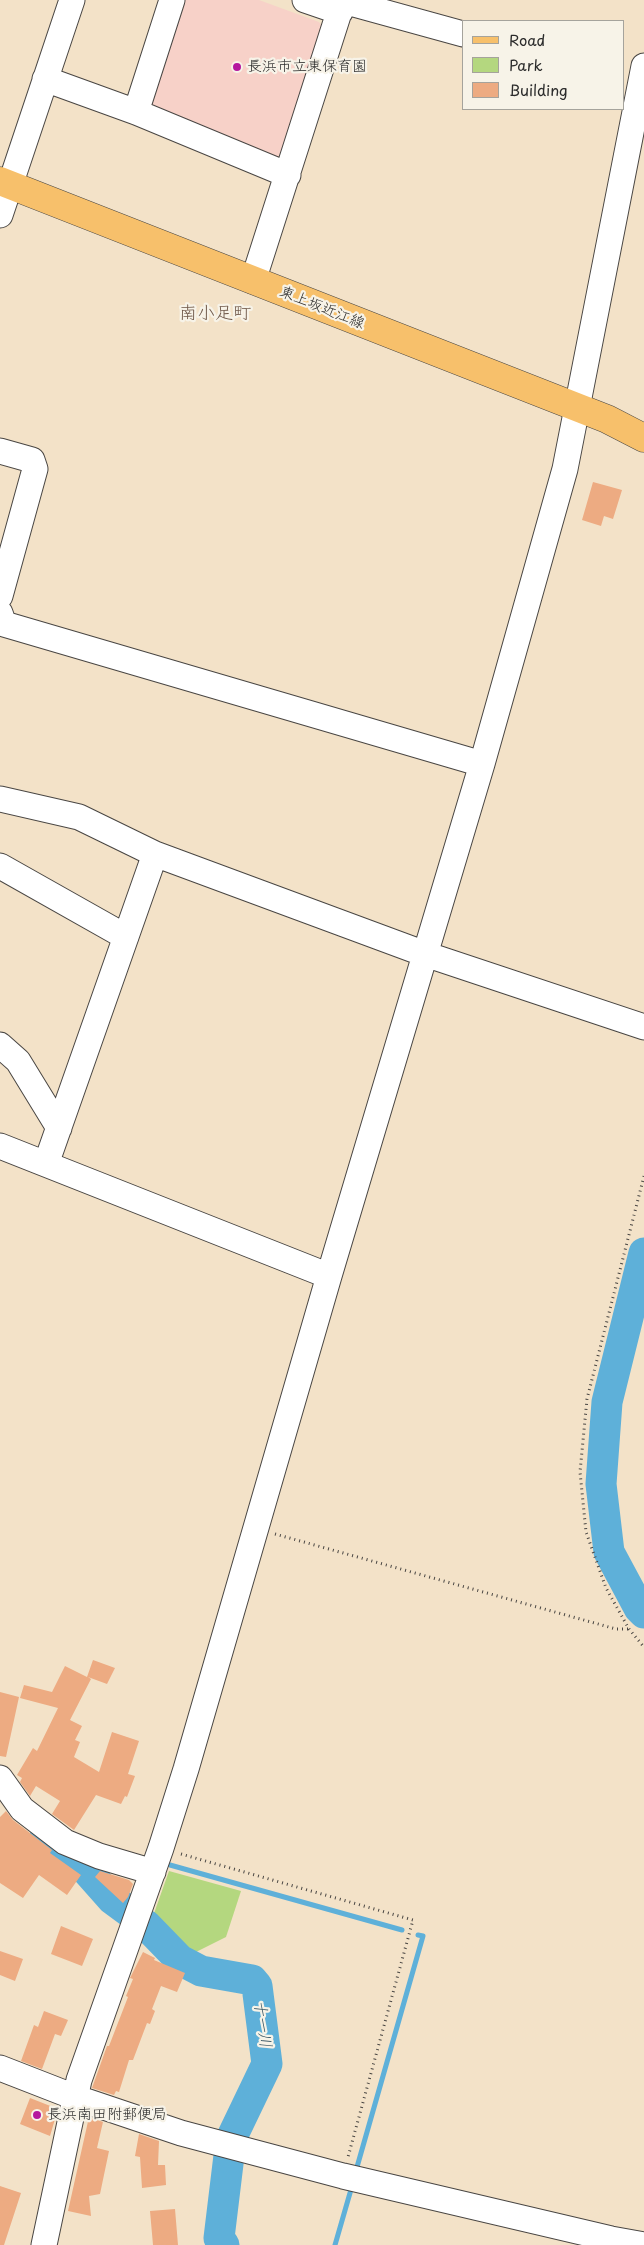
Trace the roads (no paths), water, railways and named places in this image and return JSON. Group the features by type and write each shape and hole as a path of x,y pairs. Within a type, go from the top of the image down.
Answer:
{"main road":[{"name":"東上坂近江線","path":"6,183 607,419 644,438"}],"street":[{"path":"0,215 6,183 72,0"},
{"path":"136,112 172,0"},
{"path":"305,0 342,4 462,34"},
{"path":"253,281 342,4"},
{"path":"44,2245 82,2070 161,1848 482,764 565,468 634,107 644,66"},
{"path":"45,79 136,112 288,175"},
{"path":"0,451 32,460 35,469 0,596"},
{"path":"0,613 4,624 482,764"},
{"path":"0,799 79,817 155,854 426,954 644,1027"},
{"path":"46,1164 155,854"},
{"path":"0,866 126,937"},
{"path":"0,1046 18,1061 59,1128"},
{"path":"0,1146 329,1276"},
{"path":"0,1778 22,1809 65,1842 99,1856 153,1872"},
{"path":"0,2068 77,2098 181,2132 343,2176 611,2242 644,2245"}],"waterway":[{"path":"644,1253 607,1402 601,1484 609,1552 639,1608 644,1613"},
{"name":"十一川","path":"45,1837 73,1855 112,1899 131,1913"},
{"path":"170,1865 402,1930"},
{"name":"十一川","path":"146,1925 180,1960 201,1971 252,1980 257,1986 267,2064 231,2139 219,2238 224,2245"},
{"path":"357,2167 423,1936 418,1935"},
{"path":"335,2245 352,2186"}],"place":[{"name":"長浜市立東保育園","path":"237,67"},
{"name":"長浜南田附郵便局","path":"37,2115"}],"district":[{"name":"南小足町","path":"215,314"}]}
